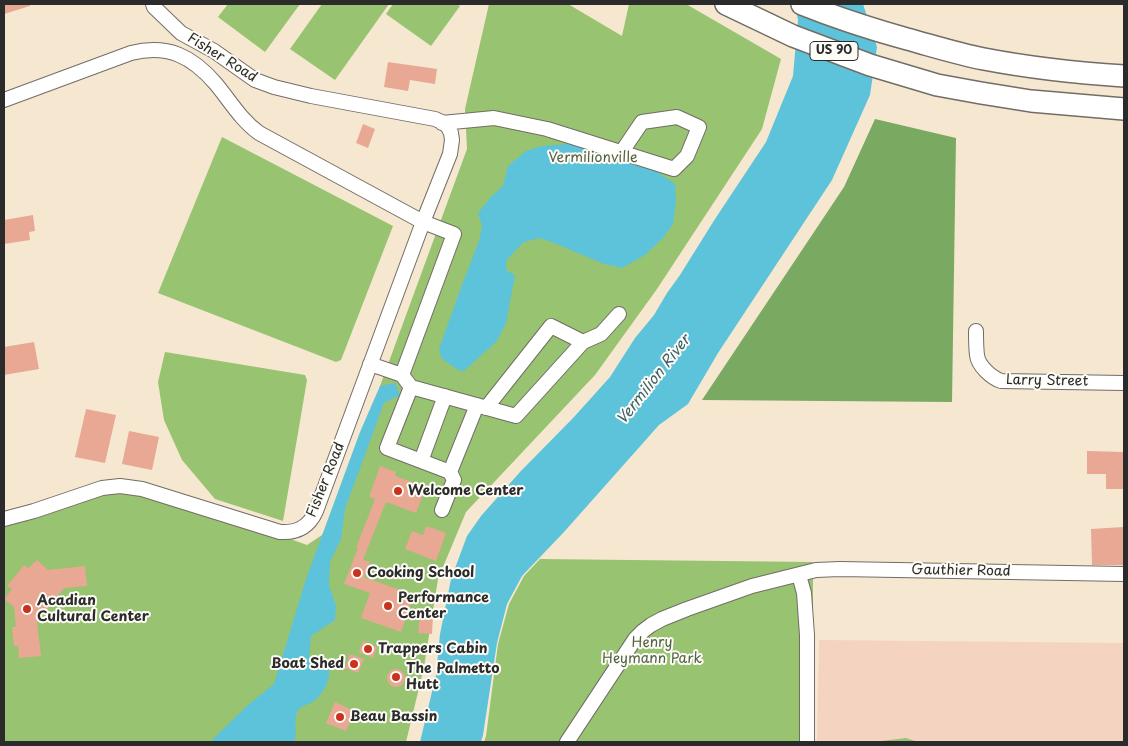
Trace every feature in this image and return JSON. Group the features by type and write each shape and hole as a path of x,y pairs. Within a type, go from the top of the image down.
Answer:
{"highway":[{"name":"US 90","path":"802,4 858,25 961,54 1043,68 1124,76"},
{"name":"US 90","path":"730,5 793,36 870,65 936,85 1031,101 1124,109"}],"street":[{"path":"156,5 182,33"},
{"name":"Fisher Road","path":"4,519 102,488 120,486 142,488 280,532 300,530 309,523 316,511 450,154 451,146 448,127 435,119 311,96 274,87 255,80 214,51 182,33 173,52"},
{"name":"Fisher Road","path":"4,100 131,53 153,49 173,52 201,68 250,126 423,222"},
{"path":"442,122 494,118 547,129 674,169 687,156 699,127 677,117 642,122 621,152"},
{"path":"402,375 454,234 423,222"},
{"path":"370,364 402,375 411,387 516,416 583,342 601,334 619,314"},
{"path":"450,472 481,406 551,326 583,342"},
{"name":"Larry Street","path":"976,331 978,359 990,374 1001,381 1124,383"},
{"path":"411,387 387,448 450,472 454,480 442,510"},
{"path":"422,461 445,396"},
{"name":"Gauthier Road","path":"567,742 643,631 651,625 687,609 743,590 816,570 1124,574"},
{"path":"799,575 804,593 807,635 807,742"}],"shaded area":[{"path":"819,640 1124,643 1124,742 817,742"}],"green space":[{"path":"228,4 300,4 265,52 218,17"},
{"path":"322,4 389,4 335,80 290,49"},
{"path":"393,4 456,4 460,6 431,46 386,14"},
{"name":"Vermilionville","path":"489,4 568,4 622,36 629,4 686,4 781,59 762,129 657,289 595,375 466,512 438,579 424,667 406,742 4,742 4,524 90,495 128,492 274,533 307,545 322,535 361,464 380,386 467,149 465,109"},
{"path":"875,119 956,138 952,402 702,400 844,187"},
{"path":"222,137 393,226 341,360 336,362 158,293"},
{"path":"165,352 305,375 307,380 283,521 215,499 182,460 164,420 158,382"},
{"name":"Henry Heymann Park","path":"540,559 813,562 813,742 484,742 498,644 509,604 524,576"},
{"path":"906,738 918,742 873,742"}],"water":[{"name":"Vermilion River","path":"795,4 863,4 877,47 870,95 832,180 718,353 688,404 659,425 564,532 522,576 507,604 497,643 481,742 420,742 436,675 440,634 451,579 467,536 481,516 520,472 610,377 635,338 654,315 766,142 793,76 798,20"},
{"path":"567,144 588,147 653,169 675,184 676,200 673,224 663,238 645,255 622,268 604,264 539,238 524,242 506,261 507,271 515,275 506,323 497,341 464,371 458,370 442,359 439,349 479,241 482,226 478,213 503,186 508,166 526,151 542,146"},
{"path":"395,383 400,395 384,403 345,509 341,539 330,562 329,585 336,606 335,620 311,636 309,657 324,661 329,670 328,682 322,693 314,701 300,708 297,712 294,742 210,742 248,705 274,684 306,579 360,432 380,386"}],"building":[{"path":"4,4 30,4 30,6 4,14"},
{"path":"388,62 437,69 435,84 410,80 408,91 384,87"},
{"path":"363,124 375,129 368,148 356,143"},
{"path":"33,215 35,231 29,232 30,240 4,244 4,220"},
{"path":"34,342 39,369 4,375 4,347"},
{"path":"86,409 116,415 105,463 75,457"},
{"path":"129,431 159,437 152,470 122,464"},
{"path":"1087,451 1124,452 1124,489 1106,489 1106,474 1087,474"},
{"path":"380,466 396,472 395,476 426,487 416,513 386,502 363,560 370,562 364,577 414,595 401,632 361,618 370,593 344,584 375,499 369,497"},
{"path":"426,526 446,533 436,561 405,549 412,531 423,535"},
{"path":"1124,527 1124,565 1092,565 1091,529"},
{"name":"Acadian Cultural Center","path":"37,560 48,570 85,566 87,586 64,588 37,622 41,656 19,658 18,646 14,646 12,627 16,627 14,607 4,599 12,589 7,586 24,565 28,568"},
{"path":"420,615 433,616 432,634 418,633"},
{"name":"Trappers Cabin","path":"363,641 377,647 373,658 359,652"},
{"name":"Boat Shed","path":"350,654 364,659 358,673 345,668"},
{"name":"The Palmetto Hutt","path":"392,669 400,669 405,674 403,685 392,687 387,682 387,674"},
{"name":"Beau Bassin","path":"335,702 354,711 346,731 326,723"}],"place":[{"name":"Welcome Center","path":"398,491"},
{"name":"Cooking School","path":"357,573"},
{"name":"Performance Center","path":"388,606"},
{"name":"Acadian Cultural Center","path":"27,609"},
{"name":"Trappers Cabin","path":"368,649"},
{"name":"Boat Shed","path":"354,664"},
{"name":"The Palmetto Hutt","path":"396,677"},
{"name":"Beau Bassin","path":"340,717"}]}
